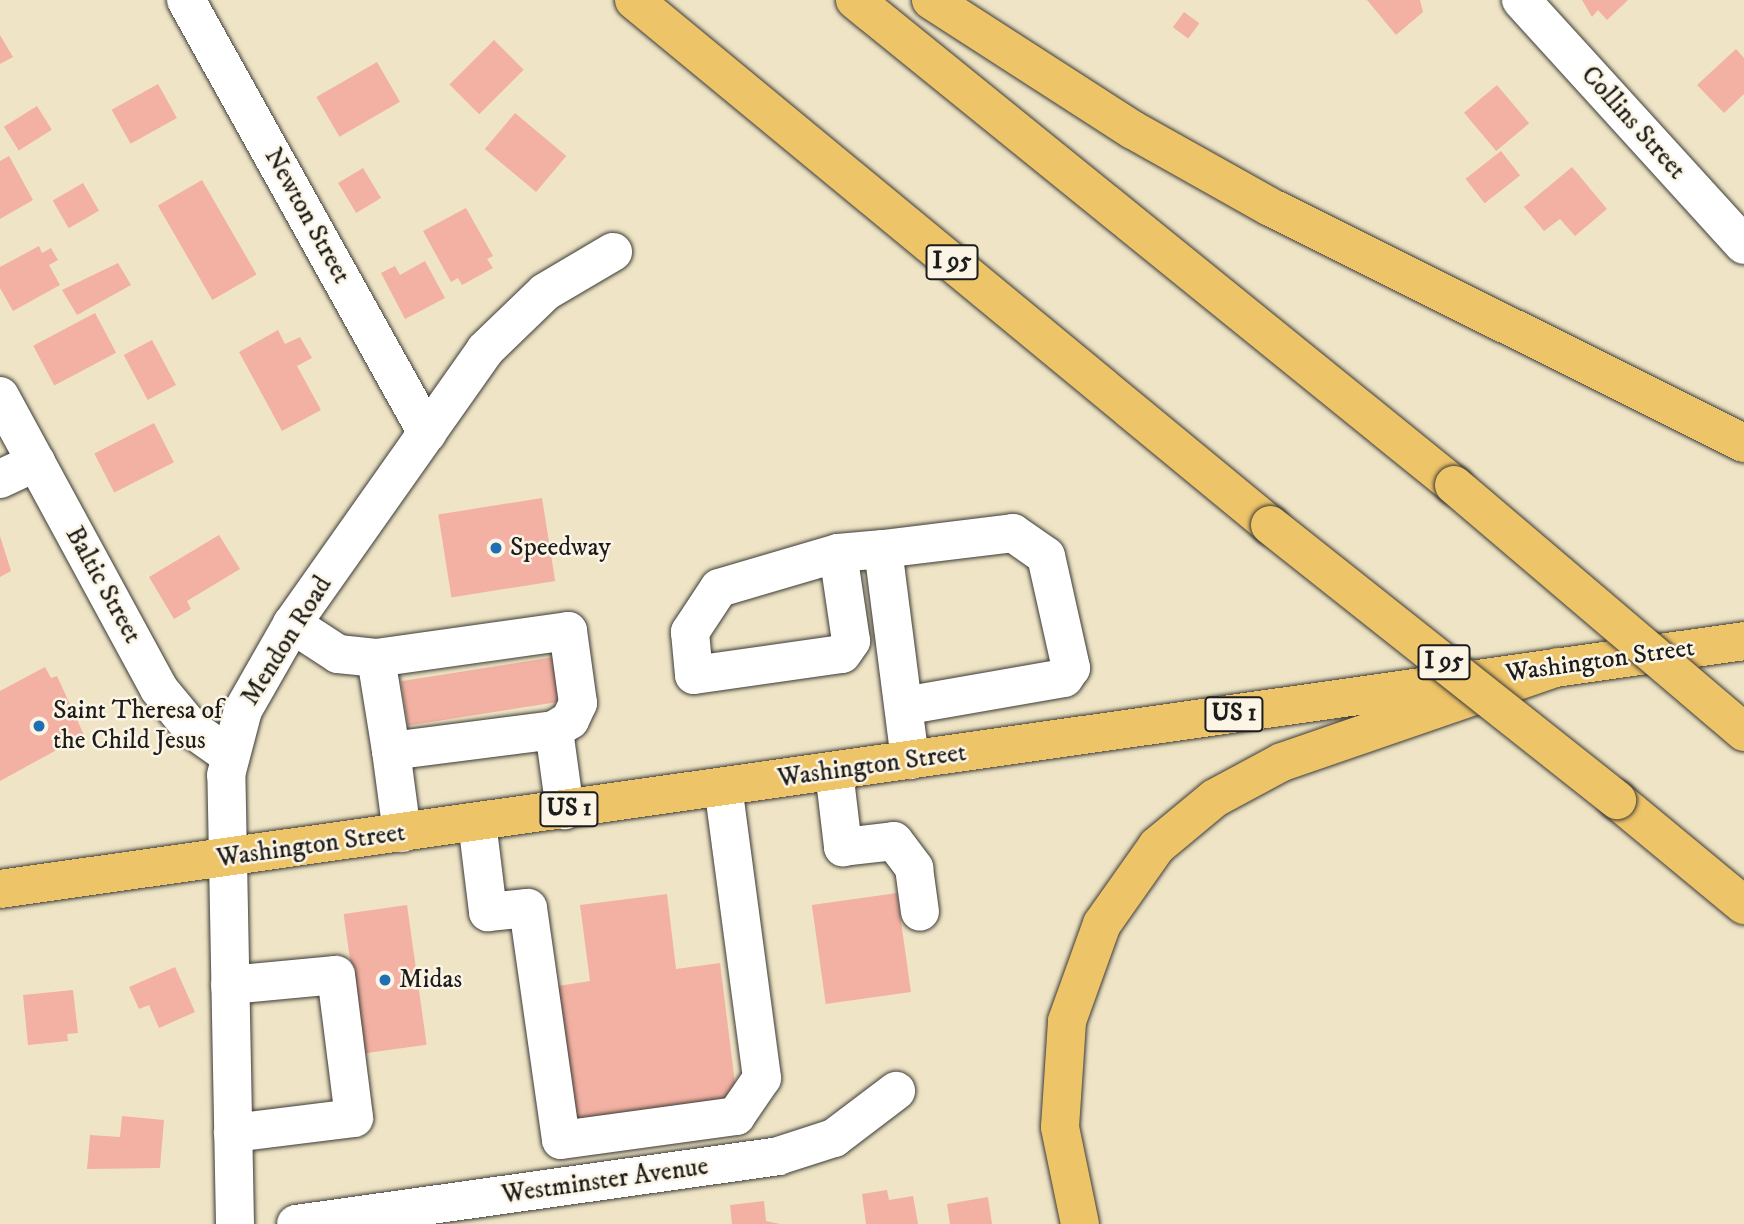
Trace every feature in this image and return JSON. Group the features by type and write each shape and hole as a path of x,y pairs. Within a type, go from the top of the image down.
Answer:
{"main road":[{"name":"I 95","path":"634,0 1270,524 1617,800 1744,905"},
{"path":"855,0 1454,485 1744,732"},
{"path":"930,0 1259,202 1744,443"},
{"name":"Washington Street","path":"0,889 1744,640"},
{"path":"1080,1224 1060,1127 1067,1021 1101,924 1157,846 1215,798 1282,762 1558,667"}],"street":[{"name":"Newton Street","path":"186,0 427,433"},
{"name":"Collins Street","path":"1521,0 1744,245"},
{"name":"Mendon Road","path":"235,1224 228,858 229,755 243,710 292,624 427,433 512,320 613,252"},
{"name":"Baltic Street","path":"0,396 159,689 192,729 229,755"},
{"path":"0,479 36,462"},
{"path":"838,554 1013,533 1046,556 1071,668 1064,678 904,706"},
{"path":"883,549 911,760"},
{"path":"292,624 338,654 376,658 568,631 578,703 570,720 554,730 391,751"},
{"path":"376,658 402,833"},
{"path":"554,730 565,810"},
{"path":"834,771 843,847 894,841 914,868 919,912"},
{"path":"477,822 488,912 528,908 561,1140 736,1116 762,1079 723,787"},
{"path":"230,985 336,975 354,1118 233,1133"},
{"name":"Westminster Avenue","path":"296,1224 778,1156 834,1138 895,1091"}],"building":[{"path":"1367,0 1420,0 1423,12 1396,35"},
{"path":"1582,0 1628,0 1607,20 1598,10 1592,17"},
{"path":"1184,12 1199,23 1188,39 1173,27"},
{"path":"0,35 13,57 0,64"},
{"path":"494,40 524,70 479,114 449,85"},
{"path":"1736,49 1744,58 1744,94 1724,113 1697,85"},
{"path":"377,62 400,102 339,137 316,97"},
{"path":"158,84 177,118 131,144 112,110"},
{"path":"1497,85 1529,123 1496,151 1464,113"},
{"path":"37,106 52,130 19,150 4,127"},
{"path":"515,113 566,156 536,192 485,149"},
{"path":"1501,151 1520,175 1485,203 1466,179"},
{"path":"9,156 33,200 0,219 0,161"},
{"path":"1572,167 1607,209 1575,236 1560,219 1544,231 1524,207"},
{"path":"363,168 381,198 356,213 338,183"},
{"path":"202,180 256,274 212,300 158,206"},
{"path":"83,183 99,211 69,228 53,200"},
{"path":"466,208 493,256 487,259 493,268 462,285 458,278 451,282 423,231"},
{"path":"39,246 42,253 51,248 58,260 49,265 60,285 13,311 0,288 0,267"},
{"path":"425,261 445,298 405,319 381,273 395,266 400,275"},
{"path":"118,263 131,285 77,315 62,290"},
{"path":"95,313 116,353 54,386 33,346"},
{"path":"278,330 285,344 300,337 312,358 297,366 321,410 282,431 239,352"},
{"path":"152,340 176,385 148,400 124,355"},
{"path":"154,423 174,462 114,493 94,453"},
{"name":"Speedway","path":"542,498 555,581 451,597 438,514"},
{"path":"219,535 240,569 187,601 191,609 174,619 149,577"},
{"path":"0,536 11,571 0,577"},
{"path":"554,657 561,701 408,726 401,681"},
{"name":"Saint Theresa of the Child Jesus","path":"45,667 51,678 57,676 84,735 0,781 0,691"},
{"path":"897,893 911,992 826,1004 812,905"},
{"path":"667,894 676,969 720,963 737,1099 575,1119 558,986 590,981 580,905"},
{"name":"Midas","path":"407,905 427,1045 363,1054 344,914"},
{"path":"175,967 195,1012 159,1028 149,1005 139,1009 129,987"},
{"path":"73,990 78,1033 67,1034 68,1041 28,1045 23,995"},
{"path":"122,1116 164,1120 160,1168 87,1169 90,1135 120,1137"},
{"path":"887,1190 889,1200 913,1196 918,1224 866,1224 862,1194"},
{"path":"988,1197 992,1224 950,1224 947,1204"},
{"path":"764,1201 766,1221 780,1224 732,1224 730,1205"}],"place":[{"name":"Speedway","path":"496,548"},
{"name":"Saint Theresa of the Child Jesus","path":"39,726"},
{"name":"Midas","path":"385,980"}]}
